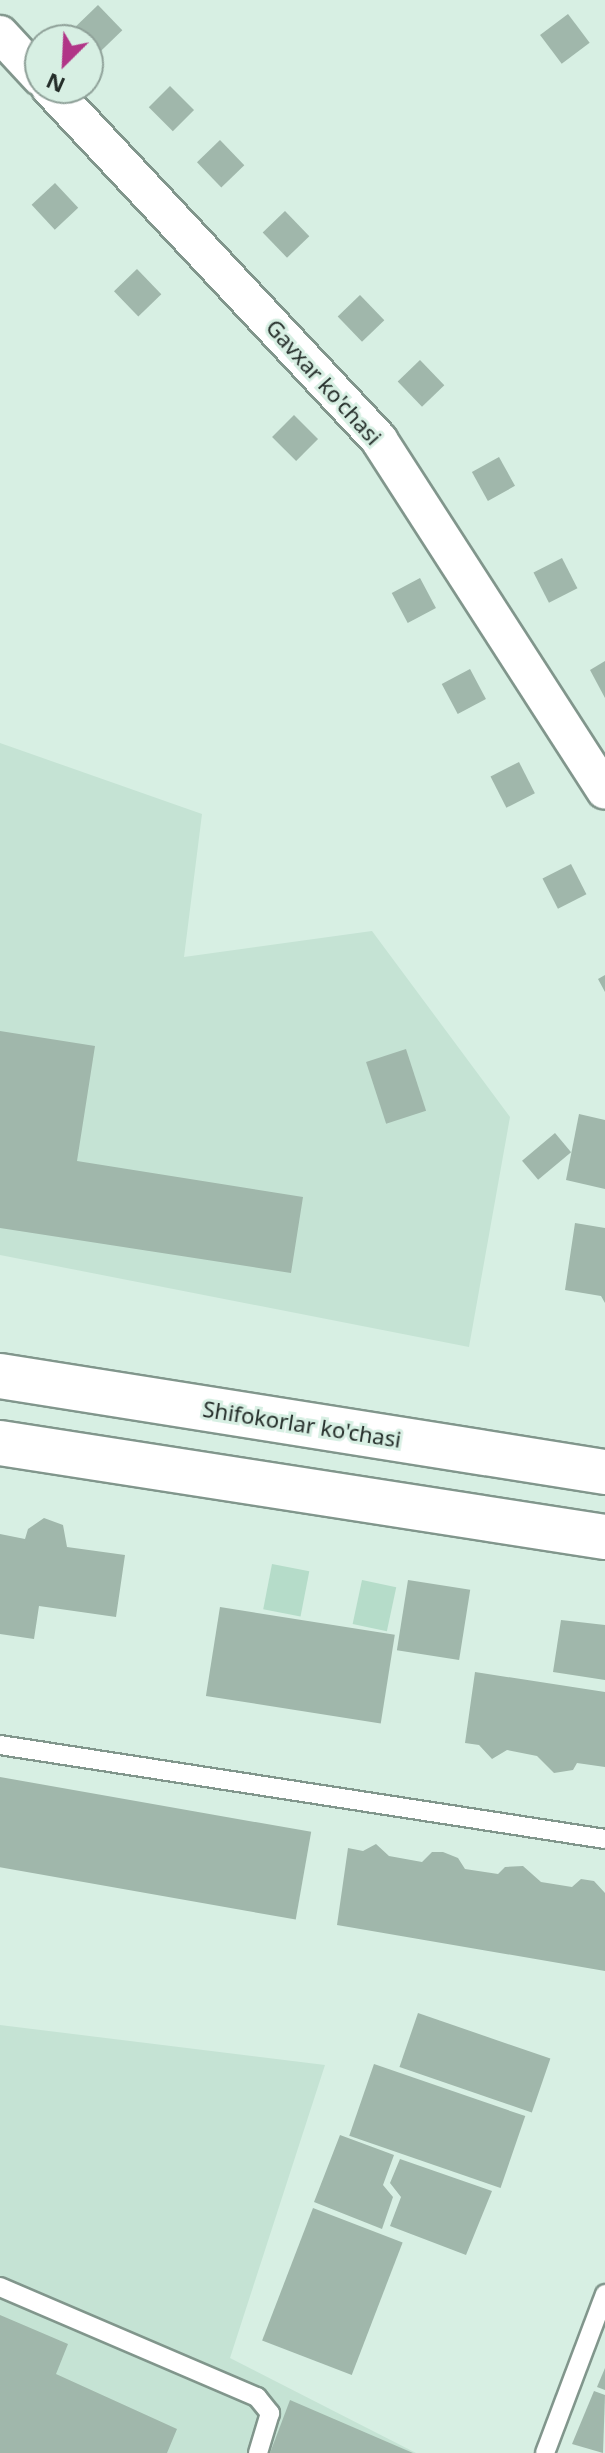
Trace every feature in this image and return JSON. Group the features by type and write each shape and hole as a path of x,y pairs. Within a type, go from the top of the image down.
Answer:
{"main road":[{"name":"Shifokorlar ko'chasi","path":"0,1376 605,1472"},
{"path":"0,1443 605,1537"}],"street":[{"path":"0,34 24,60"},
{"name":"Gavxar ko'chasi","path":"65,104 379,440 605,791"}],"lane":[{"path":"0,1745 605,1839"},
{"path":"0,2287 257,2397 270,2413 258,2453"},
{"path":"545,2453 605,2294"}],"shaded area":[{"path":"0,743 202,814 184,957 372,931 510,1117 469,1347 0,1255"},
{"path":"272,1564 309,1571 301,1616 263,1609"},
{"path":"362,1580 396,1587 387,1631 353,1624"},
{"path":"0,2025 325,2065 230,2358 416,2453 0,2453"}],"building":[{"path":"98,5 122,30 104,48 104,24 78,24"},
{"path":"568,14 590,43 562,64 540,35"},
{"path":"170,86 194,110 173,131 149,107"},
{"path":"220,140 244,165 221,187 197,162"},
{"path":"55,183 78,208 55,230 32,205"},
{"path":"285,211 309,236 287,258 263,233"},
{"path":"137,269 161,294 138,316 114,291"},
{"path":"360,295 384,320 362,342 338,317"},
{"path":"420,360 444,385 422,407 398,382"},
{"path":"294,415 318,439 296,461 272,437"},
{"path":"499,457 515,486 488,501 472,472"},
{"path":"562,558 577,588 549,603 533,573"},
{"path":"420,578 436,608 408,623 392,593"},
{"path":"605,661 605,698 590,670"},
{"path":"470,669 486,699 458,714 442,684"},
{"path":"519,762 535,793 506,808 490,777"},
{"path":"571,864 586,894 558,909 542,879"},
{"path":"605,975 605,992 598,979"},
{"path":"0,1031 95,1046 77,1161 303,1197 291,1273 0,1228"},
{"path":"406,1049 426,1111 386,1124 366,1062"},
{"path":"579,1114 605,1120 605,1189 566,1180"},
{"path":"555,1133 571,1152 538,1180 522,1161"},
{"path":"575,1223 605,1228 605,1303 601,1296 565,1290"},
{"path":"44,1518 63,1525 67,1547 125,1555 116,1617 39,1606 34,1639 0,1634 0,1534 25,1539 28,1529"},
{"path":"408,1580 470,1590 459,1660 397,1650"},
{"path":"220,1607 395,1635 381,1724 206,1696"},
{"path":"561,1620 605,1625 605,1680 553,1672"},
{"path":"475,1672 605,1692 605,1767 577,1763 573,1770 554,1773 537,1756 507,1750 492,1759 479,1745 465,1743"},
{"path":"0,1777 311,1832 296,1920 0,1867"},
{"path":"376,1844 389,1856 422,1862 432,1852 443,1852 458,1858 465,1869 498,1874 505,1867 523,1866 541,1882 572,1887 581,1879 594,1881 605,1893 605,1971 337,1925 348,1848 363,1851"},
{"path":"418,2013 550,2059 532,2112 399,2067"},
{"path":"374,2064 525,2116 501,2188 349,2136"},
{"path":"340,2135 394,2155 383,2185 393,2197 382,2229 314,2202"},
{"path":"400,2159 492,2191 466,2255 390,2226 401,2197 390,2183"},
{"path":"313,2208 403,2242 352,2375 262,2341"},
{"path":"0,2315 68,2344 56,2374 177,2429 167,2453 0,2453"},
{"path":"605,2368 605,2390 597,2387"},
{"path":"594,2391 605,2395 603,2453 572,2444"},
{"path":"290,2400 413,2453 270,2453"}]}
